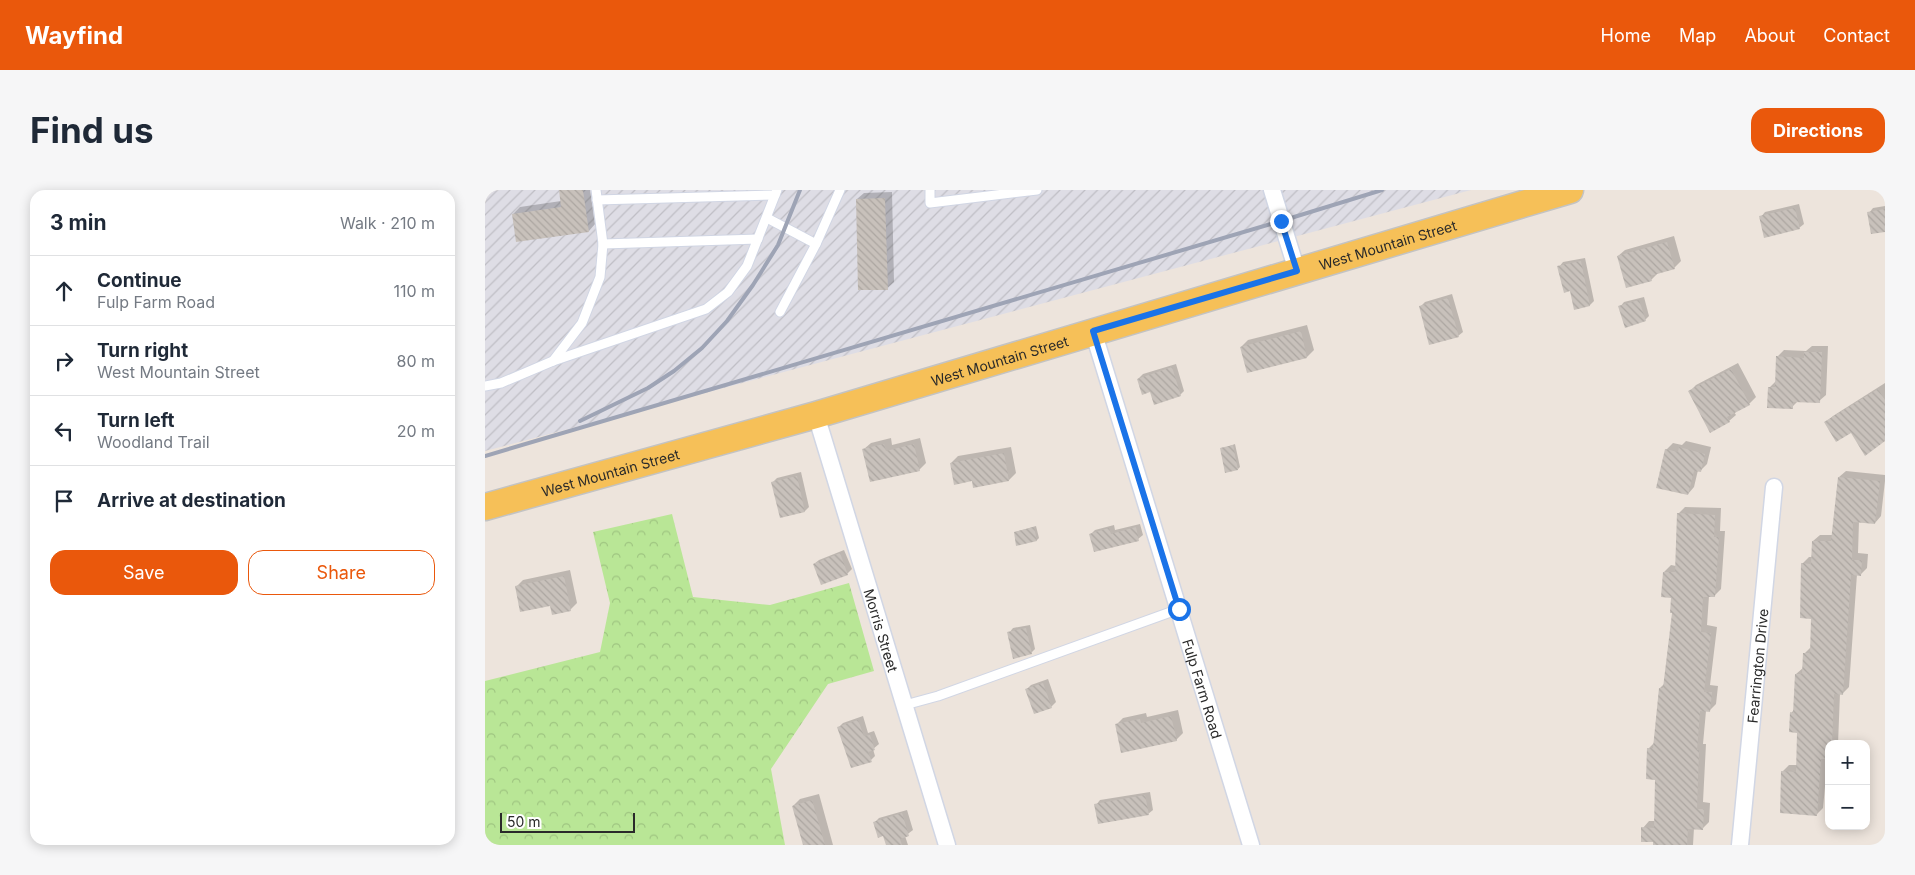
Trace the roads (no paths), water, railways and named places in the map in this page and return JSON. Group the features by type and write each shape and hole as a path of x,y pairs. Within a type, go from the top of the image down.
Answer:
{"main road":[{"name":"West Mountain Street","path":"485,507 816,415 1570,190"}],"street":[{"path":"1272,190 1297,271"},
{"name":"Fulp Farm Road","path":"1093,331 1251,845"},
{"name":"Morris Street","path":"816,415 947,845"},
{"name":"Fearrington Drive","path":"1740,845 1774,487"}],"lane":[{"path":"553,361 582,324 600,276 603,244 596,190"},
{"path":"780,312 816,244 840,190"},
{"path":"930,190 930,203 1037,190"},
{"path":"485,386 501,383 553,361 705,309 728,292 747,266 776,193 597,200"},
{"path":"767,218 816,244"},
{"path":"603,244 758,239"},
{"path":"905,705 938,696 1179,609"}],"railway":[{"path":"580,421 648,388 674,371 702,348 727,321 753,285 778,245 800,190"},
{"path":"485,456 1382,190"}]}
